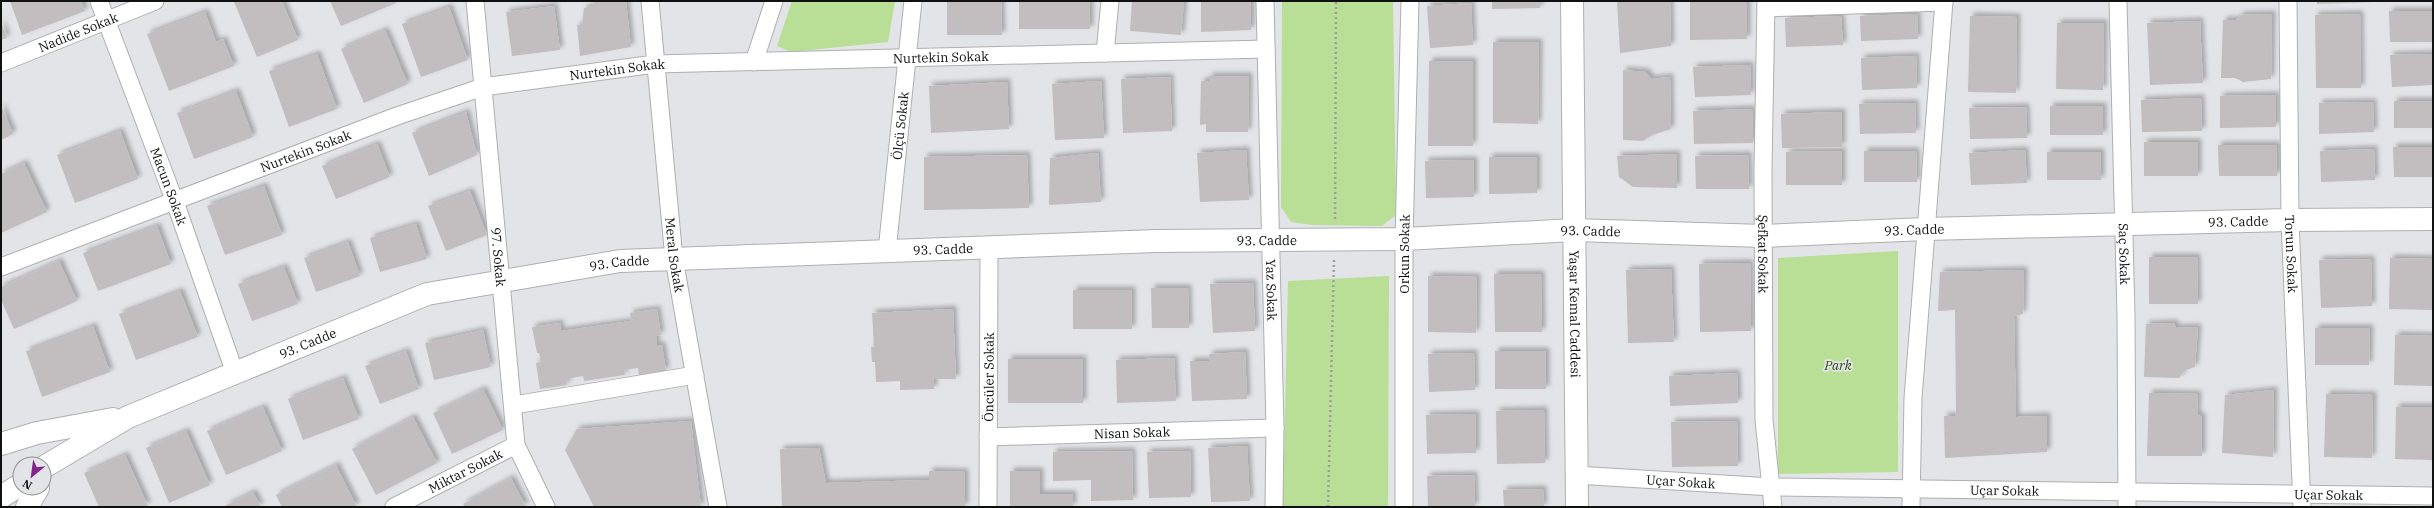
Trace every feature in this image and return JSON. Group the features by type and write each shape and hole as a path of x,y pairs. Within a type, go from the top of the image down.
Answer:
{"main road":[{"name":"Yaşar Kemal Caddesi","path":"1572,1 1577,507"},
{"name":"93. Cadde","path":"52,462 128,417 427,294 620,261 1156,241 1404,239 1574,230 1763,236 1926,229 2123,224 2290,220 2433,219"},
{"name":"93. Cadde","path":"1,444 37,433 128,417"},
{"path":"1,435 37,433"},
{"path":"1,497 12,490"},
{"path":"27,507 33,496"}],"street":[{"name":"Macun Sokak","path":"99,1 174,202 235,373"},
{"name":"Nadide Sokak","path":"1,63 155,1"},
{"name":"97. Sokak","path":"475,1 500,282 514,405 516,445 546,507"},
{"name":"Meral Sokak","path":"650,1 674,259 718,507"},
{"path":"754,62 774,1"},
{"name":"Ölçü Sokak","path":"887,251 913,1"},
{"path":"1105,53 1110,1"},
{"name":"Yaz Sokak","path":"1265,1 1275,428 1274,507"},
{"name":"Orkun Sokak","path":"1404,507 1404,239 1410,1"},
{"name":"Saç Sokak","path":"2118,1 2127,499"},
{"name":"Torun Sokak","path":"2288,1 2290,220 2302,500"},
{"path":"1766,4 1944,2 1913,398 1911,507"},
{"name":"Şefkat Sokak","path":"1766,4 1763,236 1764,420 1773,507"},
{"name":"Nurtekin Sokak","path":"1,267 397,116 483,87 655,64 1266,49"},
{"name":"Öncüler Sokak","path":"988,247 988,507"},
{"path":"514,405 695,375"},
{"name":"Nisan Sokak","path":"988,437 1275,428"},
{"name":"Miktar Sokak","path":"394,507 516,445"},
{"name":"Uçar Sokak","path":"1576,475 1772,487 1911,490 2127,499 2302,500 2433,496"}],"green space":[{"path":"792,1 895,1 888,42 791,52 777,46"},
{"path":"1282,1 1393,1 1396,215 1382,226 1313,225 1291,222 1281,207"},
{"name":"Park","path":"1898,251 1898,472 1778,474 1778,258"},
{"path":"1389,276 1388,507 1283,507 1288,281"}],"building":[{"path":"10,1 81,1 85,11 22,35"},
{"path":"282,1 298,40 257,57 234,2"},
{"path":"330,1 395,1 396,3 341,26"},
{"path":"593,1 626,1 631,47 580,56 577,25 582,24 584,8 594,6"},
{"path":"947,1 1001,1 1002,35 947,35"},
{"path":"1019,1 1090,1 1090,29 1019,29"},
{"path":"1132,1 1184,2 1181,35 1130,31"},
{"path":"1201,1 1251,1 1251,30 1201,32"},
{"path":"1492,1 1540,1 1540,8 1492,9"},
{"path":"1617,1 1670,1 1671,46 1620,53"},
{"path":"1690,1 1747,1 1747,39 1690,40"},
{"path":"2317,1 2374,1 2374,2 2317,4"},
{"path":"1471,3 1473,45 1430,48 1427,6"},
{"path":"554,6 560,50 512,56 506,12"},
{"path":"449,7 468,60 421,77 402,24"},
{"path":"2389,11 2433,11 2433,42 2390,42"},
{"path":"205,12 216,42 223,39 234,66 169,91 147,34"},
{"path":"1917,14 1918,39 1861,41 1860,16"},
{"path":"2272,14 2271,79 2243,82 2235,78 2221,78 2223,20 2236,20 2241,15"},
{"path":"2360,14 2361,88 2316,88 2315,15"},
{"path":"1841,16 1843,45 1786,47 1785,18"},
{"path":"1970,16 2017,17 2016,93 1968,92"},
{"path":"2200,21 2203,83 2150,85 2147,23"},
{"path":"1,22 7,38 1,40"},
{"path":"2057,23 2104,23 2103,90 2056,89"},
{"path":"385,30 408,84 364,103 341,49"},
{"path":"1493,42 1539,42 1538,124 1493,123"},
{"path":"317,54 337,109 289,127 269,71"},
{"path":"2433,54 2433,85 2392,87 2390,55"},
{"path":"1916,56 1917,88 1862,90 1861,58"},
{"path":"1429,61 1473,61 1473,146 1428,146"},
{"path":"1750,65 1751,95 1695,97 1693,67"},
{"path":"1623,70 1646,72 1651,79 1670,77 1671,129 1652,135 1643,141 1623,140"},
{"path":"1209,76 1249,76 1248,132 1206,132 1206,124 1200,125 1201,81 1209,81"},
{"path":"1170,77 1172,131 1123,133 1121,79"},
{"path":"1101,81 1104,138 1055,140 1052,84"},
{"path":"1007,82 1009,129 931,133 929,86"},
{"path":"236,91 253,137 194,159 177,113"},
{"path":"2276,95 2276,127 2220,128 2220,96"},
{"path":"2201,98 2202,131 2142,132 2141,100"},
{"path":"2394,101 2433,101 2433,128 2394,128"},
{"path":"2373,102 2374,132 2319,134 2319,103"},
{"path":"1915,103 1916,133 1860,134 1859,104"},
{"path":"1,105 13,134 1,140"},
{"path":"2050,106 2103,106 2103,135 2050,135"},
{"path":"2026,107 2027,138 1970,139 1969,108"},
{"path":"1752,109 1753,143 1694,144 1693,111"},
{"path":"466,112 477,155 429,176 412,133"},
{"path":"1842,112 1842,147 1782,148 1781,114"},
{"path":"120,131 138,179 75,203 57,155"},
{"path":"2144,142 2198,142 2198,176 2144,176"},
{"path":"377,144 390,177 336,199 322,166"},
{"path":"2218,145 2277,145 2277,176 2219,176"},
{"path":"2393,147 2433,147 2433,177 2394,177"},
{"path":"2374,149 2375,180 2321,182 2320,151"},
{"path":"1246,150 1249,200 1200,202 1197,153"},
{"path":"2025,150 2027,183 1971,185 1969,153"},
{"path":"1842,151 1842,185 1786,185 1786,152"},
{"path":"1864,151 1916,151 1917,182 1864,182"},
{"path":"2047,152 2101,152 2101,180 2047,180"},
{"path":"1098,153 1101,202 1049,205 1050,158"},
{"path":"1677,154 1677,188 1633,187 1619,177 1617,156"},
{"path":"1027,155 1029,208 924,210 924,157"},
{"path":"1748,155 1749,189 1696,189 1695,156"},
{"path":"1489,157 1537,157 1537,193 1489,194"},
{"path":"1474,160 1474,197 1426,198 1425,161"},
{"path":"24,163 47,212 1,233 1,174"},
{"path":"264,186 282,235 225,255 207,206"},
{"path":"470,191 487,235 446,251 428,206"},
{"path":"416,224 427,259 380,272 370,238"},
{"path":"157,226 171,264 98,291 83,253"},
{"path":"348,242 360,276 316,292 304,258"},
{"path":"2149,257 2197,257 2198,304 2149,304"},
{"path":"2390,258 2433,259 2433,310 2389,309"},
{"path":"2371,259 2372,306 2321,308 2319,260"},
{"path":"59,261 77,301 14,329 1,300 1,287"},
{"path":"1750,263 1751,331 1700,332 1699,264"},
{"path":"284,267 298,304 252,321 238,284"},
{"path":"1671,269 1674,342 1628,343 1626,270"},
{"path":"2024,270 2023,314 2014,316 2016,417 2047,416 2047,452 1945,458 1944,416 1956,416 1955,310 1938,311 1940,272"},
{"path":"1494,274 1541,274 1542,332 1495,332"},
{"path":"1428,276 1477,277 1476,333 1428,332"},
{"path":"1253,283 1255,331 1213,333 1210,284"},
{"path":"1151,288 1188,288 1189,328 1152,328"},
{"path":"1073,290 1132,290 1132,329 1073,329"},
{"path":"180,291 198,337 136,360 119,314"},
{"path":"657,309 661,335 656,336 657,346 662,345 666,371 639,375 638,368 624,370 625,375 584,381 583,376 566,379 567,385 540,389 536,363 541,362 539,353 537,353 532,327 560,323 561,331 631,321 630,313"},
{"path":"953,309 956,379 934,379 934,389 900,390 900,381 876,382 875,362 872,362 871,347 874,347 872,313"},
{"path":"2174,323 2176,328 2198,327 2195,367 2185,370 2179,378 2144,377 2146,324"},
{"path":"93,326 110,372 42,397 26,351"},
{"path":"2315,328 2370,328 2369,365 2315,365"},
{"path":"483,330 491,367 434,380 425,343"},
{"path":"2395,335 2433,336 2433,386 2394,385"},
{"path":"406,351 419,389 380,404 365,366"},
{"path":"1495,351 1546,351 1546,389 1495,389"},
{"path":"1245,352 1247,399 1192,401 1190,361 1210,361 1209,354"},
{"path":"1474,353 1475,390 1429,392 1428,354"},
{"path":"1174,358 1176,401 1117,403 1116,360"},
{"path":"1008,359 1083,359 1083,403 1008,403"},
{"path":"1737,373 1738,403 1670,406 1669,376"},
{"path":"343,378 359,419 303,440 288,399"},
{"path":"483,389 503,430 452,454 433,413"},
{"path":"2274,390 2273,457 2222,453 2225,395"},
{"path":"2149,393 2198,394 2197,414 2202,417 2202,456 2147,456"},
{"path":"2326,394 2373,395 2372,458 2324,457"},
{"path":"263,407 282,451 226,475 207,431"},
{"path":"2396,407 2433,407 2433,460 2395,459"},
{"path":"1544,410 1545,463 1497,464 1496,411"},
{"path":"1476,414 1476,453 1427,454 1426,415"},
{"path":"413,417 437,463 376,495 352,449"},
{"path":"691,421 701,507 594,507 565,450 577,429"},
{"path":"1737,421 1738,466 1672,467 1671,422"},
{"path":"186,431 210,485 169,503 146,448"},
{"path":"1247,446 1250,501 1211,502 1208,448"},
{"path":"819,448 826,483 929,480 929,471 965,472 965,507 782,507 780,449"},
{"path":"1132,451 1133,500 1091,501 1091,480 1053,481 1053,452"},
{"path":"1190,451 1191,497 1149,498 1147,452"},
{"path":"125,455 148,506 99,507 84,473"},
{"path":"336,465 357,507 282,507 276,495"},
{"path":"1010,471 1040,471 1040,494 1073,494 1073,507 1010,507"},
{"path":"1474,475 1475,507 1428,507 1427,476"},
{"path":"511,478 526,507 465,507 463,504"},
{"path":"1543,489 1544,507 1504,507 1503,490"},
{"path":"253,492 261,507 223,507"}]}
